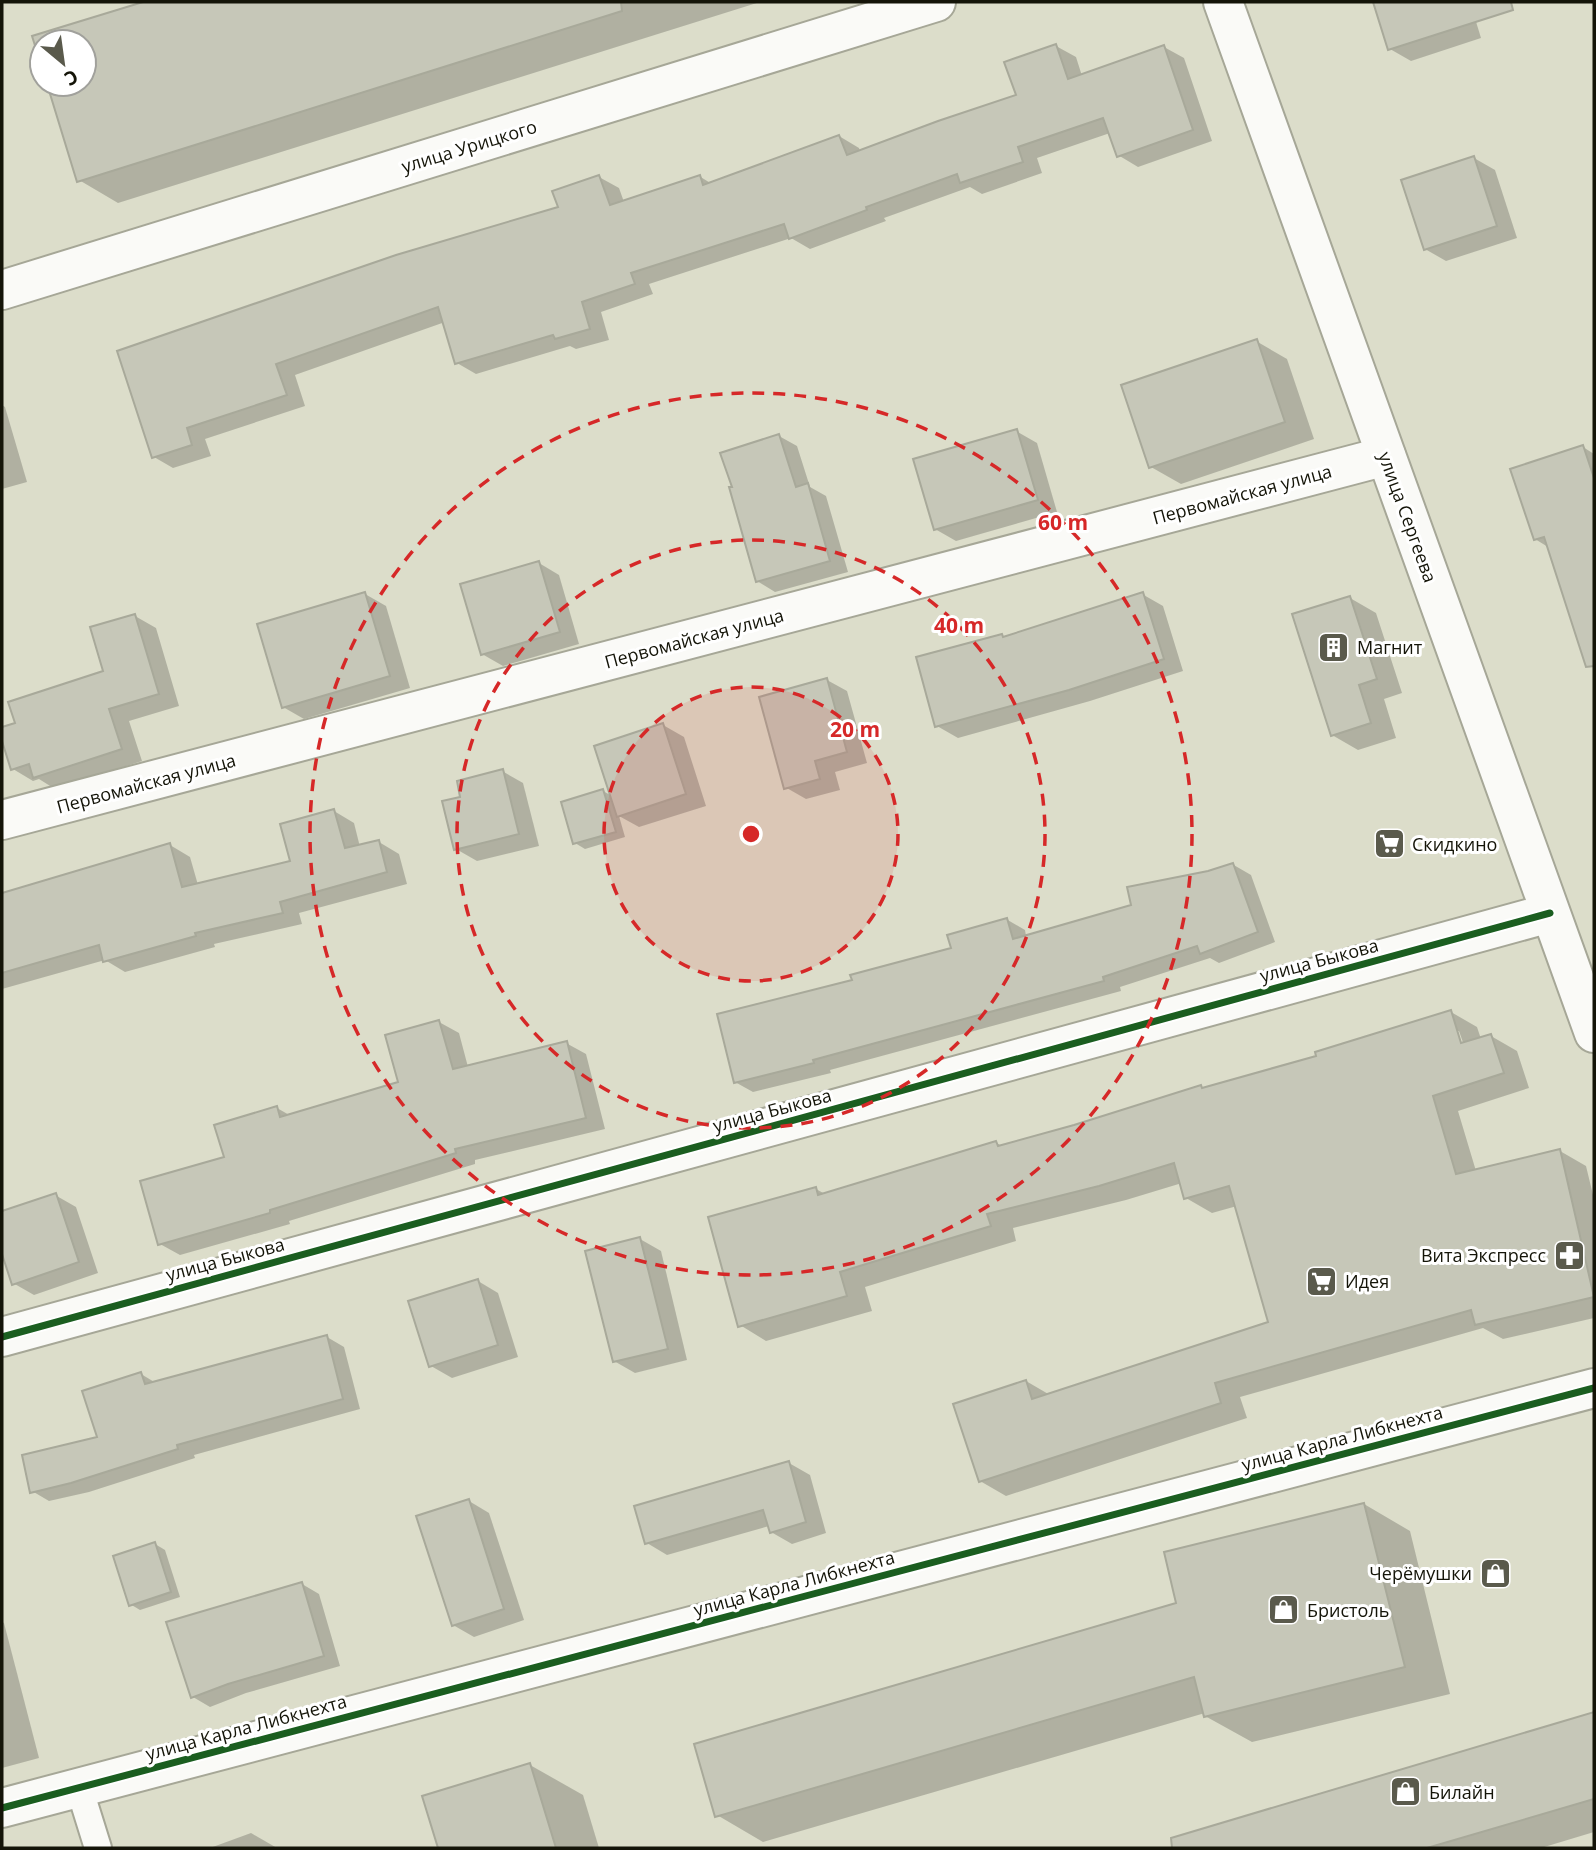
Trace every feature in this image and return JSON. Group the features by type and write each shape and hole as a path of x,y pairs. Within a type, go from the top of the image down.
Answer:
{"street":[{"name":"улица Урицкого","path":"2,290 936,2"},
{"name":"улица Сергеева","path":"1223,2 1594,1033"},
{"name":"Первомайская улица","path":"2,820 1386,457"},
{"name":"улица Быкова","path":"2,1337 1550,913"},
{"name":"улица Карла Либкнехта","path":"2,1808 1594,1388"}],"lane":[{"path":"79,1787 99,1848"}],"building":[{"path":"143,2 621,2 622,11 77,182 51,98 98,98 98,28 58,28"},
{"path":"1373,2 1511,2 1513,10 1388,50"},
{"path":"1056,44 1068,79 1164,45 1193,130 1117,157 1103,118 1018,147 1023,162 960,183 957,174 789,239 784,224 631,273 635,284 582,302 590,329 555,339 553,335 455,364 438,307 276,364 287,395 187,428 192,445 152,458 117,351 396,255 558,207 552,191 599,175 610,205 700,175 703,185 839,135 847,155 1016,95 1004,62"},
{"path":"1474,156 1497,226 1424,250 1401,180"},
{"path":"1257,339 1285,422 1149,468 1121,385"},
{"path":"1017,429 1038,500 934,530 913,459"},
{"path":"779,434 796,487 808,483 830,561 756,582 729,487 732,487 720,453"},
{"path":"1583,445 1594,478 1594,666 1586,667 1544,537 1534,540 1510,469"},
{"path":"539,561 560,632 481,655 460,584"},
{"path":"365,592 390,676 282,708 257,624"},
{"path":"1143,592 1164,659 1069,690 935,727 916,657 1002,634 1003,637"},
{"name":"Магнит","path":"1350,596 1377,679 1359,685 1371,723 1331,736 1292,614"},
{"path":"135,614 159,694 109,709 122,749 33,778 29,764 11,770 2,741 2,727 15,723 8,702 103,671 90,627"},
{"path":"827,678 847,752 815,761 820,779 784,789 759,697"},
{"path":"663,723 686,794 617,817 594,746"},
{"path":"503,769 519,834 454,850 442,801 460,797 457,781"},
{"path":"603,789 616,832 573,844 561,802"},
{"path":"334,809 345,848 379,840 387,872 280,902 283,913 195,933 196,936 103,962 99,945 2,973 2,893 170,843 182,887 290,861 280,824"},
{"path":"1233,863 1258,932 1200,954 1197,946 1103,977 1104,981 734,1083 717,1014 852,980 850,975 951,948 947,935 1007,918 1013,939 1131,905 1127,887 1208,871"},
{"path":"1451,1010 1461,1043 1491,1034 1504,1073 1433,1096 1456,1174 1560,1149 1594,1297 1475,1325 1471,1310 1215,1383 1221,1403 979,1482 953,1404 1026,1380 1032,1399 1268,1322 1229,1186 1184,1199 1174,1163 1099,1186 987,1214 991,1226 840,1272 847,1296 738,1327 708,1217 816,1187 818,1195 996,1141 998,1146 1074,1125 1201,1085 1202,1088 1316,1056 1315,1052"},
{"path":"439,1020 453,1069 567,1041 586,1118 455,1149 456,1153 270,1210 270,1213 158,1245 140,1181 224,1157 214,1125 277,1106 280,1117 398,1082 385,1035"},
{"path":"56,1193 79,1262 12,1285 2,1254 2,1211"},
{"path":"640,1237 668,1349 613,1362 585,1251"},
{"path":"478,1279 498,1345 429,1367 408,1301"},
{"path":"327,1335 343,1399 177,1445 178,1449 30,1493 22,1455 97,1437 82,1391 141,1372 145,1384"},
{"path":"789,1461 806,1522 770,1533 763,1510 645,1544 634,1506"},
{"path":"469,1499 504,1609 452,1626 416,1516"},
{"path":"1364,1503 1405,1667 1204,1717 1194,1677 715,1817 694,1744 1176,1603 1164,1552"},
{"path":"155,1542 171,1592 129,1606 113,1556"},
{"path":"302,1582 324,1656 228,1684 191,1698 166,1622"},
{"path":"1594,1712 1594,1799 1427,1848 1172,1848 1171,1838"},
{"path":"530,1763 556,1848 438,1848 422,1796"}],"cycle path":[{"path":"2,1337 1550,913"},
{"path":"2,1808 1594,1388"}],"place":[{"name":"Магнит","path":"1334,647"},
{"name":"Скидкино","path":"1389,844"},
{"name":"Вита Экспресс","path":"1569,1255"},
{"name":"Идея","path":"1322,1281"},
{"name":"Черёмушки","path":"1495,1573"},
{"name":"Бристоль","path":"1284,1610"},
{"name":"Билайн","path":"1406,1792"}]}
